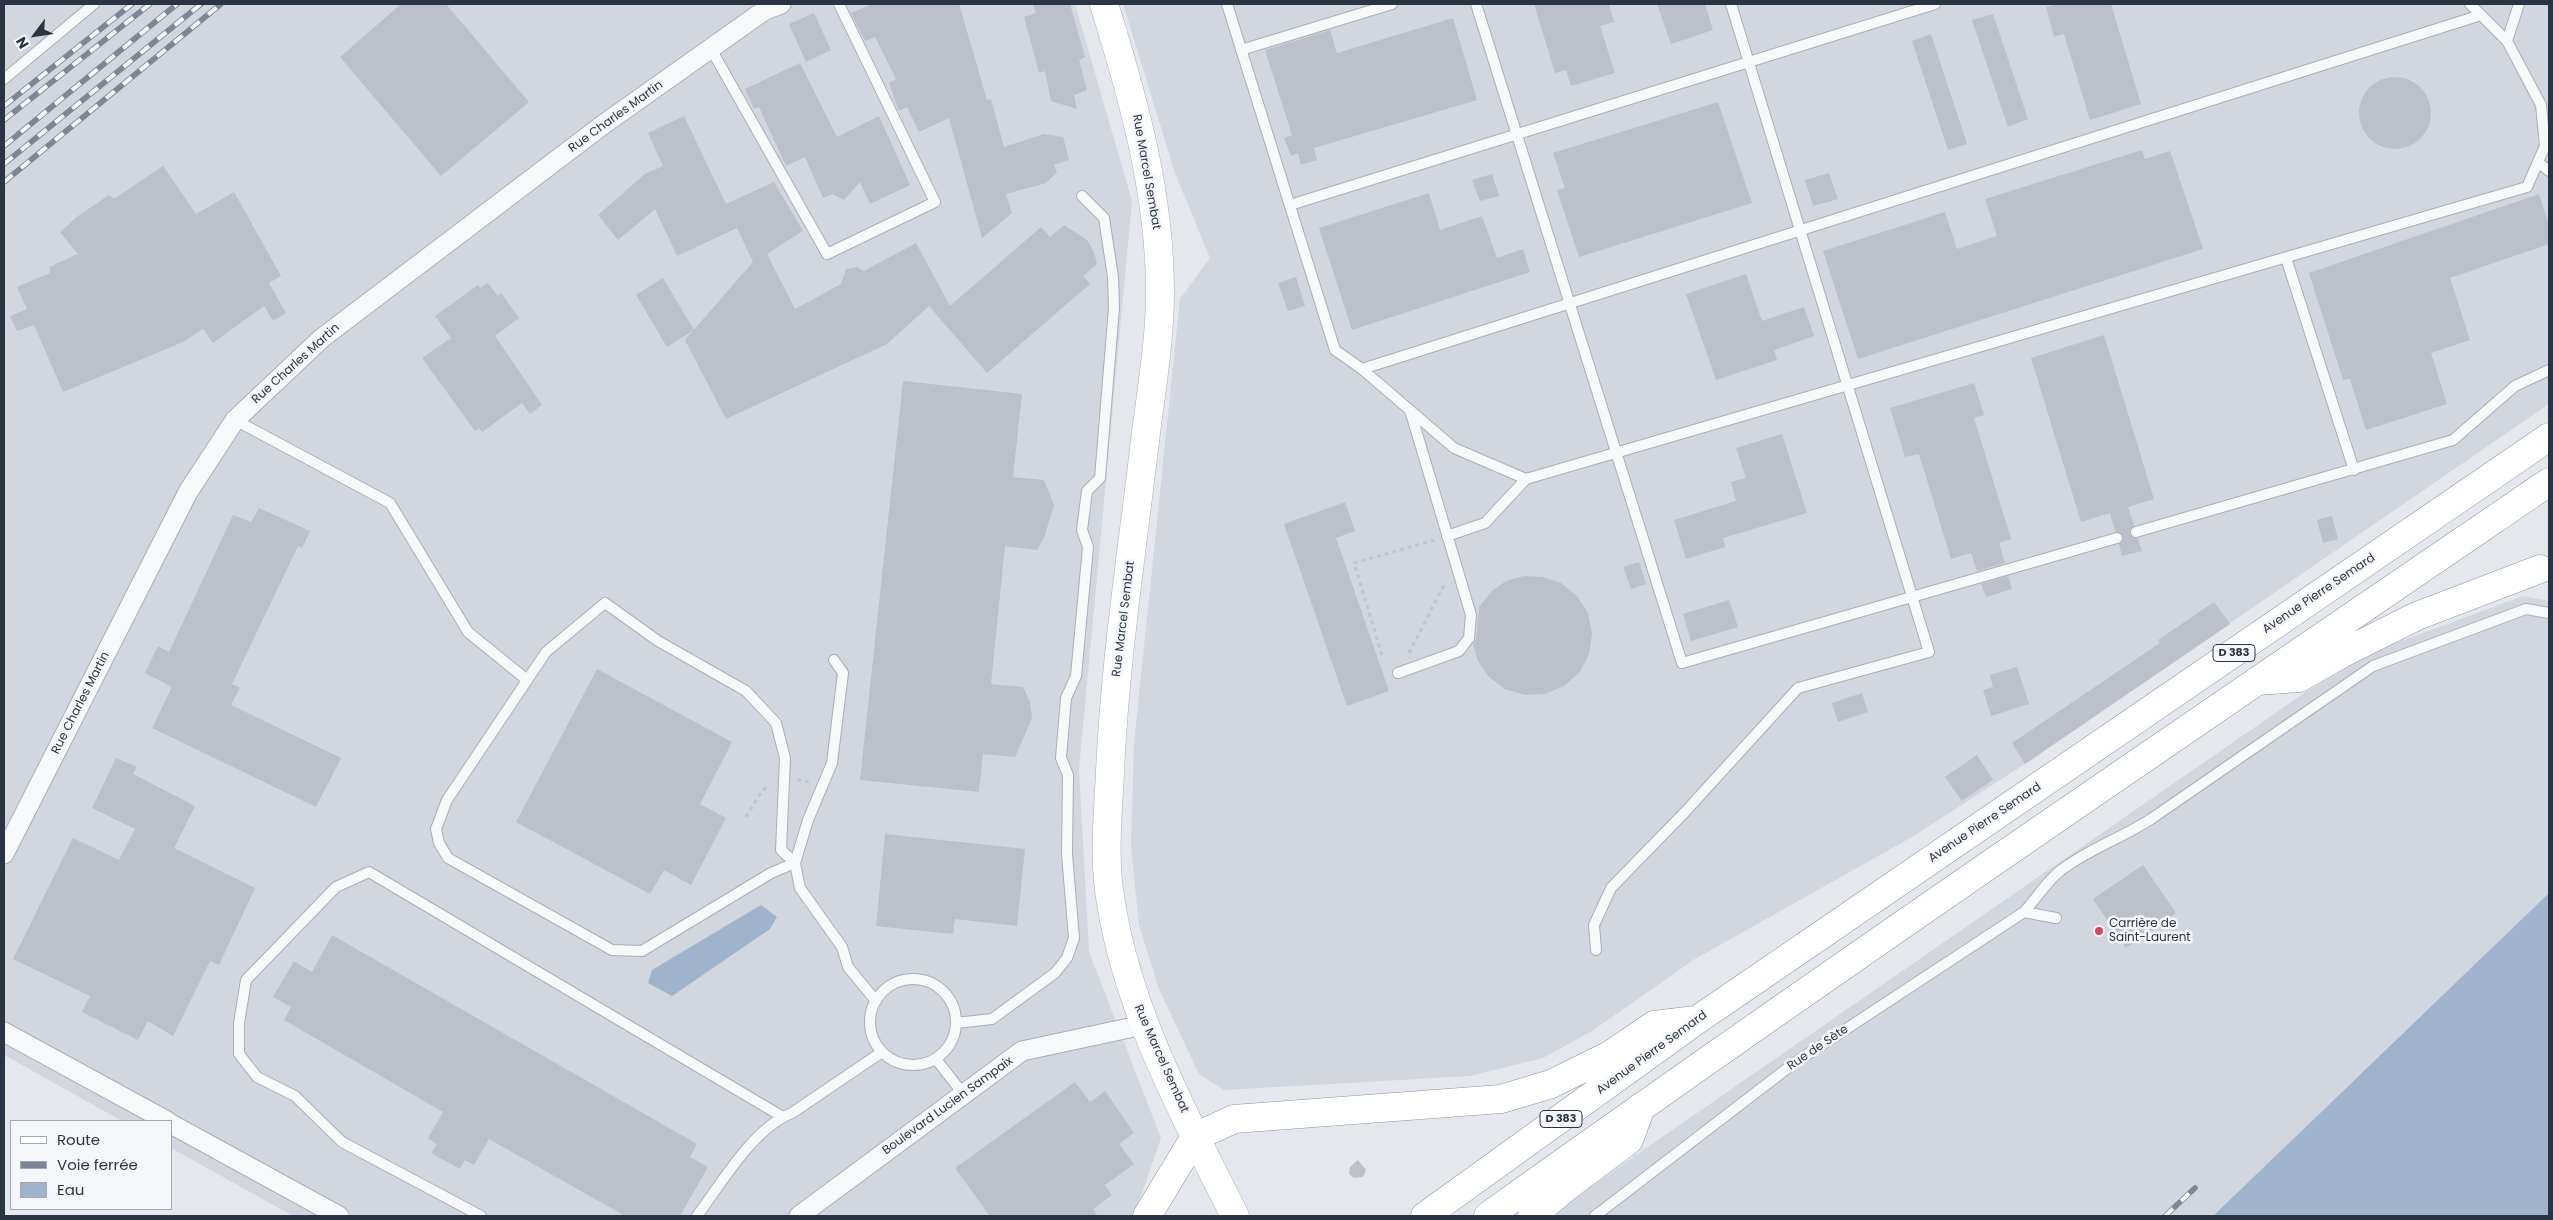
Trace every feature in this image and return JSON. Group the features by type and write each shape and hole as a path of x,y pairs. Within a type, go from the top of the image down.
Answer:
{"main road":[{"name":"Rue Marcel Sembat","path":"1104,4 1132,93 1156,213 1160,294 1153,378 1113,714 1107,841 1110,901 1124,967 1143,1025 1195,1137 1235,1216"},
{"name":"Avenue Pierre Semard","path":"1425,1216 1697,1020 2549,437"},
{"name":"D 383","path":"1488,1216 1641,1107 2257,681 2549,482"},
{"path":"2257,681 2299,678 2341,654 2417,616 2546,565"},
{"path":"1147,1216 1195,1137 1234,1119 1501,1099 1551,1084 1610,1054 1654,1025 1697,1020"},
{"path":"1532,1216 1628,1140 1641,1107"}],"street":[{"name":"Rue Charles Martin","path":"4,854 188,492 235,420 322,338 604,124 765,10 781,4"},
{"name":"Boulevard Lucien Sampaix","path":"799,1216 1022,1052 1143,1025"},
{"path":"4,1032 165,1120"},
{"path":"172,1125 340,1216"}],"lane":[{"path":"4,79 94,4"},
{"path":"711,48 827,254 935,202 839,4"},
{"path":"1227,4 1335,350 1362,369 1454,448 1526,480"},
{"path":"1242,50 1392,4"},
{"path":"1476,4 1682,663 2117,538"},
{"path":"1596,950 1594,925 1611,888 1798,688 1928,652 1731,4"},
{"path":"1290,205 1935,4"},
{"path":"1447,536 1485,523 1526,480 2527,187 2545,146 2541,104 2507,41 2470,4"},
{"path":"2507,41 2519,4"},
{"path":"1362,369 2481,15"},
{"path":"2538,162 2549,171"},
{"path":"956,1023 992,1019 1055,973 1067,958 1074,938 1066,854 1068,775 1060,758 1066,698 1076,676 1088,547 1082,530 1087,491 1100,478 1114,308 1114,277 1104,218 1082,196"},
{"path":"2286,258 2354,470"},
{"path":"2136,532 2453,440 2515,386 2549,370"},
{"path":"1398,673 1459,652 1469,638 1470,615 1410,409"},
{"path":"235,420 390,503 468,632 527,680"},
{"path":"605,603 658,641 746,691 776,723 785,758 781,850 795,862 771,874 642,951 612,950 448,858 438,843 436,828 447,800 546,652 605,603"},
{"name":"Rue de Sète","path":"1595,1216 1793,1064 2024,912 2059,872 2100,845 2128,834 2151,819 2373,666 2526,609 2549,613"},
{"path":"834,660 843,673 832,763 808,820 795,862 800,888 842,948 848,967 876,1001"},
{"path":"481,1216 342,1142 295,1096 258,1077 239,1054 239,1022 246,980 336,887 369,872 783,1116"},
{"path":"2024,912 2056,918"},
{"path":"910,980 923,980 936,986 947,996 954,1008 956,1023 954,1037 947,1050 936,1059 922,1064 908,1065 894,1060 882,1052 874,1040 871,1027 876,1001 885,990 896,983 910,980"},
{"path":"696,1216 758,1137 783,1116 792,1113 882,1052"},
{"path":"936,1059 964,1095"}],"path":[{"path":"1382,655 1354,563 1447,536"},
{"path":"1398,673 1456,564"}],"shaded area":[{"path":"4,4 1075,4 1132,201 1079,770 1089,952 1161,1138 1134,1216 293,1216 172,1149 172,1120 120,1120 4,1055"},
{"path":"1123,4 2549,4 2549,404 2025,764 1912,837 1695,959 1592,1031 1543,1058 1470,1076 1224,1090 1199,1074 1159,989 1139,925 1131,847 1134,743 1180,299 1210,258 1175,173"},
{"path":"2523,596 2549,601 2549,893 2213,1216 1555,1216 1574,1198 2355,658"}],"water":[{"path":"2549,893 2549,1216 2213,1216"},
{"path":"761,905 777,917 770,929 672,996 648,983 652,970"}],"building":[{"path":"401,4 446,4 529,102 441,176 340,57"},
{"path":"873,4 959,4 987,100 991,99 1004,147 1044,134 1063,137 1069,160 1054,165 1057,172 1046,183 1006,194 1012,213 982,238 949,118 919,132 907,107 899,111 889,83 896,79 875,37 865,41 851,13"},
{"path":"1033,4 1070,4 1085,57 1079,60 1087,90 1074,95 1077,109 1051,101 1045,71 1039,73 1024,17 1036,13"},
{"path":"1534,4 1609,4 1614,22 1600,26 1615,73 1571,86 1566,70 1555,73"},
{"path":"1657,4 1705,4 1713,30 1671,44"},
{"path":"2057,4 2111,4 2141,104 2090,120 2064,34 2054,37 2046,7"},
{"path":"814,13 831,50 806,62 789,24"},
{"path":"1993,14 2028,119 2008,127 1972,20"},
{"path":"1453,18 1477,100 1314,148 1317,160 1301,165 1298,153 1291,156 1284,138 1292,135 1265,50 1330,30 1337,53"},
{"path":"1931,34 1967,144 1948,150 1912,41"},
{"path":"800,63 837,137 879,116 910,185 870,204 860,182 844,200 832,194 823,198 805,157 786,166 759,107 754,109 745,89"},
{"path":"2395,77 2415,83 2425,93 2431,113 2425,133 2415,143 2395,149 2375,143 2365,133 2359,113 2365,93 2375,83"},
{"path":"1718,102 1752,203 1579,257 1557,190 1565,188 1553,153"},
{"path":"684,116 726,204 774,182 803,231 767,254 795,309 841,284 846,269 856,267 864,271 916,243 950,306 1041,227 1050,237 1064,225 1087,240 1094,252 1097,264 1083,276 1090,284 987,373 929,306 887,344 726,419 685,340 753,262 737,228 677,256 655,209 618,240 598,215 645,174 663,166 648,133"},
{"path":"2142,150 2145,159 2170,151 2203,249 1858,359 1823,251 1945,212 1957,249 1997,236 1985,199"},
{"path":"163,166 196,214 234,192 281,276 269,283 286,313 273,321 264,306 213,343 203,329 183,342 63,392 34,325 17,331 10,316 27,309 17,287 50,273 49,267 78,254 60,232 78,216 109,195 114,199"},
{"path":"1829,173 1838,199 1813,206 1805,180"},
{"path":"1492,174 1499,196 1480,201 1472,180"},
{"path":"1429,193 1440,230 1482,216 1497,258 1523,249 1530,272 1352,330 1319,228"},
{"path":"2539,194 2549,225 2549,244 2450,278 2470,340 2431,353 2447,404 2366,430 2350,379 2343,380 2309,273"},
{"path":"1746,274 1762,321 1804,307 1814,336 1774,350 1777,360 1716,380 1686,294"},
{"path":"1296,277 1305,306 1288,311 1278,283"},
{"path":"663,278 694,330 667,347 636,295"},
{"path":"488,283 498,296 501,293 519,318 495,336 542,405 530,414 522,403 482,432 479,428 475,431 422,358 451,338 435,316 478,285 480,288"},
{"path":"2104,335 2154,499 2128,507 2134,525 2130,530 2130,534 2138,539 2142,551 2122,556 2119,544 2123,540 2123,536 2115,531 2110,513 2081,522 2031,358"},
{"path":"903,381 1022,394 1013,477 1044,480 1054,505 1044,538 1037,550 1005,546 991,684 1023,687 1030,702 1032,718 1015,757 983,754 979,792 860,780"},
{"path":"1974,383 1984,415 1974,418 2011,539 1999,543 2005,563 1977,571 1971,553 1951,559 1919,454 1905,457 1890,408"},
{"path":"1782,434 1807,513 1723,538 1725,547 1686,559 1674,520 1736,501 1731,482 1746,478 1736,448"},
{"path":"1345,502 1355,531 1336,538 1389,691 1347,706 1284,524"},
{"path":"259,508 310,531 302,548 298,546 232,684 240,688 231,705 341,758 316,807 152,728 172,687 145,673 158,646 169,652 233,515 251,522"},
{"path":"2332,516 2338,539 2323,543 2317,520"},
{"path":"1639,562 1646,584 1631,589 1623,567"},
{"path":"1524,576 1543,577 1561,583 1577,596 1588,613 1592,634 1589,654 1580,672 1564,686 1545,694 1525,695 1505,689 1489,677 1478,661 1473,644 1476,639 1479,607 1491,592 1506,581"},
{"path":"2008,576 2012,589 1986,597 1981,584"},
{"path":"1729,600 1738,627 1691,641 1683,614"},
{"path":"2214,602 2230,624 2025,764 2012,743 2160,643 2158,640"},
{"path":"2017,667 2029,704 1991,716 1983,690 1993,687 1990,675"},
{"path":"597,669 732,742 700,804 726,818 691,885 664,870 650,894 516,822"},
{"path":"1862,693 1868,712 1838,722 1832,703"},
{"path":"1977,755 1993,780 1962,801 1945,777"},
{"path":"116,758 137,767 133,774 195,806 174,848 255,888 219,965 210,961 173,1036 148,1021 138,1040 82,1012 90,996 13,959 73,838 119,860 135,829 92,808"},
{"path":"885,834 1025,849 1017,926 955,919 953,934 876,926"},
{"path":"2143,865 2176,913 2126,948 2093,899"},
{"path":"332,935 697,1144 690,1157 708,1167 680,1216 625,1216 489,1139 474,1165 465,1160 460,1169 431,1153 437,1144 428,1138 443,1112 284,1020 291,1007 273,997 294,961 312,972"},
{"path":"1075,1082 1090,1102 1105,1091 1134,1133 1119,1144 1134,1164 1105,1185 1112,1195 1093,1209 1098,1216 990,1216 955,1168"},
{"path":"1358,1160 1366,1170 1363,1177 1354,1178 1349,1174 1350,1167"}],"railway":[{"path":"4,106 132,4"},
{"path":"4,120 150,4"},
{"path":"4,146 177,4"},
{"path":"4,164 201,4"},
{"path":"4,182 221,4"},
{"path":"2165,1216 2195,1188"}],"place":[{"name":"Carrière de Saint-Laurent","path":"2099,931"}]}
